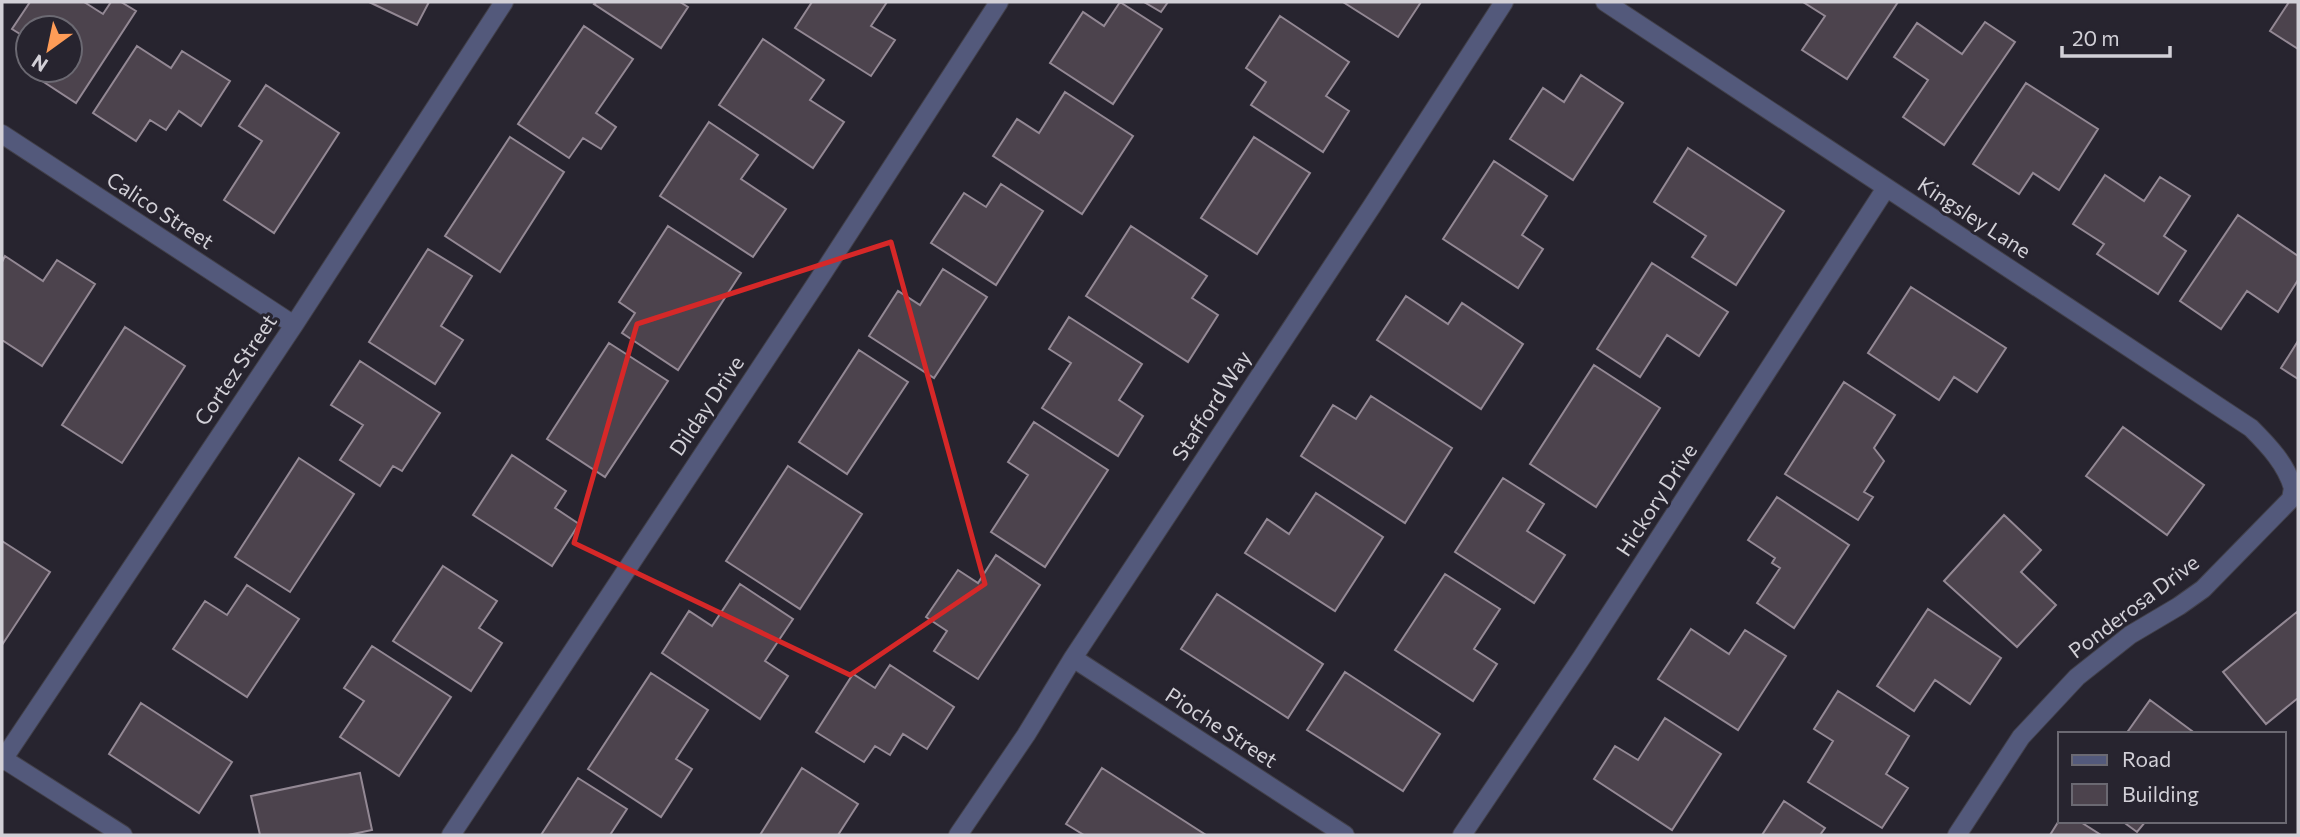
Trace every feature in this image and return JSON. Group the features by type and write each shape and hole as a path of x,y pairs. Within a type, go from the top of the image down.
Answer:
{"street":[{"name":"Cortez Street","path":"2,759 294,325 504,2"},
{"name":"Dilday Drive","path":"451,835 999,2"},
{"name":"Stafford Way","path":"958,835 1027,736 1073,658 1504,2"},
{"name":"Kingsley Lane","path":"1605,2 2251,428 2270,446 2296,489"},
{"name":"Calico Street","path":"2,134 294,325"},
{"name":"Hickory Drive","path":"1462,835 1582,657 1886,188"},
{"name":"Ponderosa Drive","path":"1957,835 2021,737 2077,677 2130,635 2203,589 2291,499 2296,489"},
{"name":"Pioche Street","path":"1073,658 1345,835"},
{"path":"2,759 123,835"}],"highlighted area":[{"path":"891,242 985,584 850,675 574,543 637,324"}],"building":[{"path":"30,2 84,2 103,14 111,2 121,2 136,11 76,103 47,84 84,84 84,14 22,14"},
{"path":"369,2 429,2 417,25"},
{"path":"680,2 688,7 661,48 594,4"},
{"path":"812,2 887,2 871,26 895,40 871,76 795,28"},
{"path":"1120,2 1162,29 1113,104 1050,63 1083,12 1104,26"},
{"path":"1144,2 1168,2 1161,12"},
{"path":"1343,2 1421,2 1398,37"},
{"path":"1803,2 1898,2 1847,79 1802,50 1825,16"},
{"path":"2289,2 2298,2 2298,49 2270,31"},
{"path":"1280,16 1349,62 1326,96 1349,111 1323,152 1251,105 1266,82 1246,68"},
{"path":"1985,22 2015,42 1944,145 1903,117 1928,80 1894,57 1917,23 1962,54"},
{"path":"584,26 633,59 596,113 616,127 601,149 583,138 569,158 518,124"},
{"path":"763,39 824,80 810,100 844,122 813,168 719,105"},
{"path":"137,46 171,68 182,51 230,81 201,126 179,111 166,130 150,120 136,141 93,113"},
{"path":"1581,75 1623,103 1573,180 1510,139 1543,88 1564,102"},
{"path":"2026,83 2098,129 2059,190 2033,173 2019,194 1973,164"},
{"path":"266,85 339,133 274,233 224,200 262,141 239,126"},
{"path":"1065,92 1133,136 1082,214 993,156 1017,119 1039,133"},
{"path":"709,122 758,155 741,179 786,209 753,257 660,196"},
{"path":"510,137 564,172 500,272 445,236"},
{"path":"1254,137 1310,173 1257,254 1201,218"},
{"path":"1688,148 1784,211 1736,285 1692,257 1706,236 1654,202"},
{"path":"1494,161 1547,196 1522,235 1543,249 1518,288 1443,239"},
{"path":"2105,175 2144,201 2160,177 2190,196 2164,236 2186,251 2158,294 2097,254 2104,244 2073,224"},
{"path":"1001,184 1043,211 996,285 931,243 964,193 986,207"},
{"path":"2238,215 2298,256 2298,280 2278,312 2247,291 2221,329 2180,301"},
{"path":"668,226 741,273 678,370 622,333 635,313 619,302"},
{"path":"1131,226 1207,276 1192,298 1218,315 1188,362 1086,296"},
{"path":"428,249 472,276 441,326 463,340 435,384 369,342"},
{"path":"5,256 43,281 57,260 95,284 42,366 2,340 2,262"},
{"path":"1652,263 1728,312 1699,356 1667,335 1640,377 1597,349"},
{"path":"943,269 987,297 934,378 869,336 898,291 920,305"},
{"path":"1911,287 2006,348 1977,392 1954,377 1939,400 1868,353"},
{"path":"1406,296 1448,324 1462,303 1523,344 1481,409 1377,340"},
{"path":"1069,317 1142,364 1119,400 1143,416 1118,456 1042,408 1071,363 1049,349"},
{"path":"125,327 185,366 122,463 62,425"},
{"path":"2298,341 2298,379 2281,368"},
{"path":"609,343 668,381 605,477 547,439"},
{"path":"859,350 908,382 847,474 799,442"},
{"path":"360,361 440,413 402,471 393,466 380,486 340,460 363,425 331,405"},
{"path":"1594,365 1660,408 1596,507 1530,464"},
{"path":"1844,382 1895,415 1874,448 1884,461 1864,492 1873,497 1858,520 1785,474"},
{"path":"1371,396 1452,448 1405,523 1301,456 1333,405 1356,419"},
{"path":"1034,422 1108,470 1045,567 991,532 1028,475 1008,462"},
{"path":"2123,427 2204,485 2167,535 2086,476"},
{"path":"512,455 566,491 555,508 579,524 552,566 473,515"},
{"path":"299,458 354,494 290,592 235,557"},
{"path":"788,466 862,514 800,609 726,561"},
{"path":"1503,478 1544,504 1527,531 1565,555 1534,603 1455,552"},
{"path":"1316,493 1383,537 1335,611 1245,553 1267,519 1289,534"},
{"path":"1777,497 1849,545 1794,628 1757,603 1780,568 1772,563 1775,558 1748,540"},
{"path":"2004,515 2041,550 2021,572 2056,605 2017,647 1944,581"},
{"path":"2,541 50,572 2,645"},
{"path":"996,555 1040,585 978,679 934,651 947,631 926,617 958,570 978,583"},
{"path":"443,566 497,601 479,628 502,643 471,691 393,641"},
{"path":"1445,574 1500,609 1474,649 1497,664 1473,701 1395,650"},
{"path":"740,584 793,619 765,661 788,676 760,719 662,653 689,611 712,626"},
{"path":"247,585 299,619 247,697 173,649 205,601 227,615"},
{"path":"1217,594 1323,664 1288,718 1181,649"},
{"path":"1928,609 2001,658 1970,704 1935,680 1914,711 1877,686"},
{"path":"2298,611 2298,698 2266,724 2223,672"},
{"path":"1691,629 1729,654 1745,630 1786,656 1738,730 1658,679"},
{"path":"372,646 451,697 399,776 340,737 364,701 344,688"},
{"path":"890,665 954,707 927,749 903,734 890,755 875,746 864,762 816,732 853,674 875,688"},
{"path":"1345,672 1440,734 1403,791 1307,730"},
{"path":"651,673 708,710 676,759 692,769 661,817 588,769"},
{"path":"1838,691 1909,736 1886,774 1908,788 1882,828 1808,782 1833,741 1814,729"},
{"path":"2150,700 2193,732 2127,732"},
{"path":"141,703 232,762 199,813 109,754"},
{"path":"1665,718 1721,754 1672,830 1594,779 1615,746 1638,760"},
{"path":"802,768 858,804 838,835 760,835"},
{"path":"1102,768 1206,835 1084,835 1066,824"},
{"path":"360,773 372,830 348,835 260,835 251,796"},
{"path":"578,778 627,809 610,835 541,835"},
{"path":"1784,801 1825,828 1820,835 1762,835"},
{"path":"2058,822 2082,823 2101,835 2050,835"},
{"path":"2125,823 2144,823 2137,832"}]}
